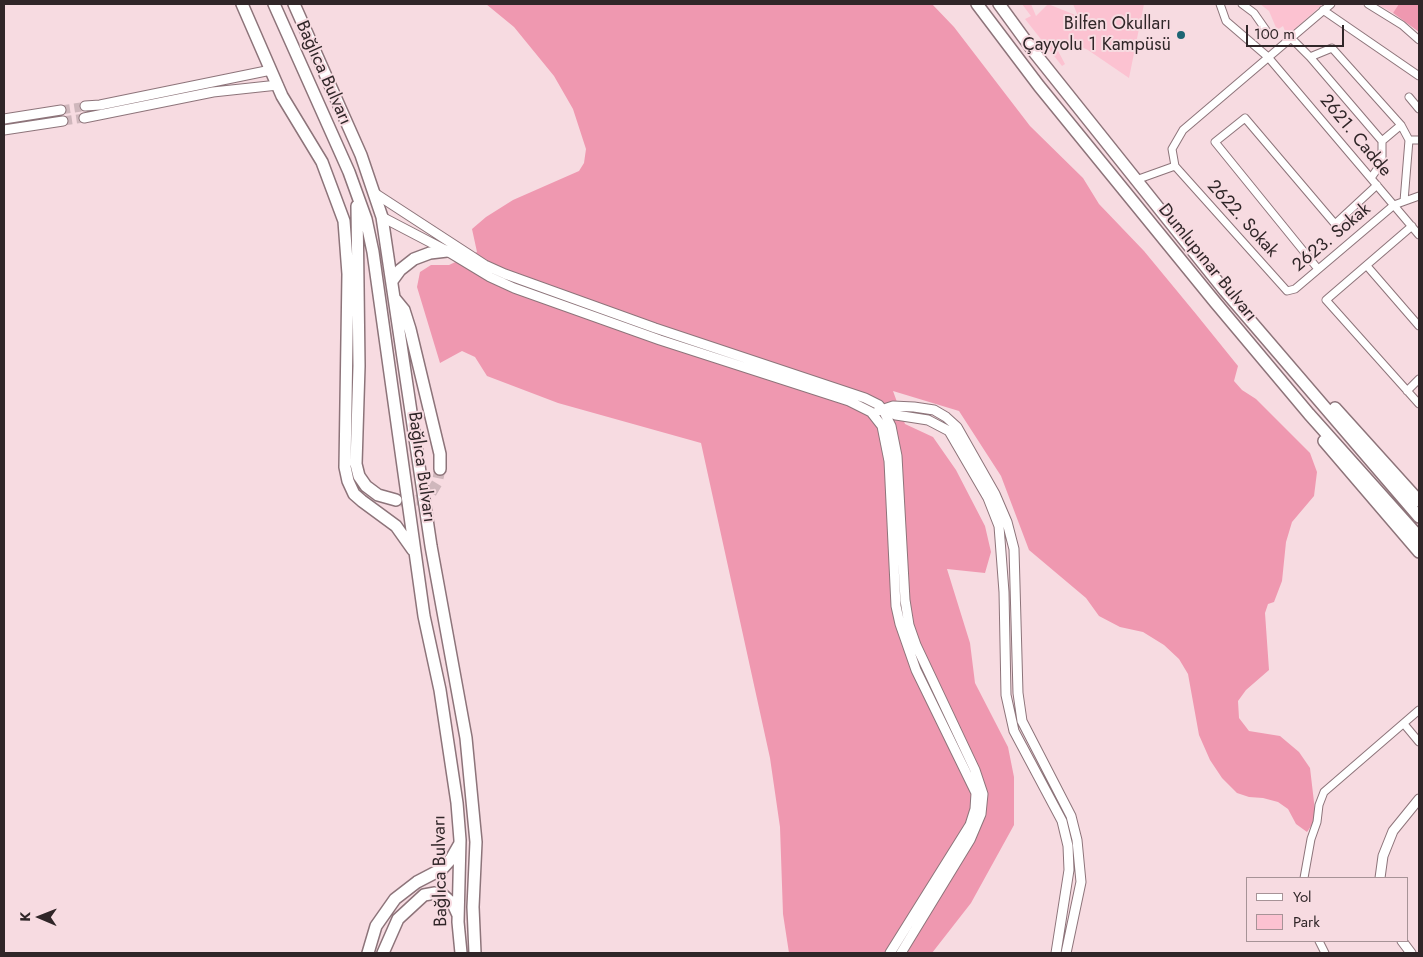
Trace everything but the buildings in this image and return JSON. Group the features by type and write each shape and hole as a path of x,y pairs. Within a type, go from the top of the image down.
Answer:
{"main road":[{"path":"242,4 282,96 315,147 329,177 344,221 347,246 346,475 354,494 402,532 416,561"},
{"name":"Bağlıca Bulvarı","path":"274,4 357,192 373,252 424,616 440,690 457,803 460,844 458,922 461,953"},
{"name":"Bağlıca Bulvarı","path":"294,4 361,155 376,194 382,217 432,546 466,738 476,842 473,908 476,953"},
{"name":"Dumlupınar Bulvarı","path":"976,4 1039,86 1294,395 1419,537"},
{"name":"Dumlupınar Bulvarı","path":"999,4 1034,52 1225,291 1419,517"},
{"path":"357,192 360,274 356,464 359,476 366,486 378,495 396,500"},
{"path":"347,246 360,274"},
{"path":"392,281 400,270 414,259 430,253 447,252"},
{"path":"395,298 404,310 410,329 440,454 440,469"},
{"path":"1305,385 1321,394 1419,501"},
{"path":"1294,395 1303,414 1317,432 1419,552"},
{"path":"368,953 376,926 395,899 417,882 442,869 460,844"},
{"path":"383,953 398,919 424,895 435,893 446,898 455,908 458,922"}],"street":[{"name":"2621. Cadde","path":"1220,4 1223,16 1230,25 1268,57 1419,235"},
{"path":"1242,4 1254,13 1268,32"},
{"path":"1136,180 1175,166 1172,152 1176,140 1183,130 1331,4"},
{"path":"1368,4 1400,23 1419,40"},
{"path":"1323,10 1419,76"},
{"path":"1291,38 1310,57 1382,141 1382,162 1371,178"},
{"path":"1310,57 1332,48 1401,125 1409,140 1404,201"},
{"path":"153,99 210,78 222,78 271,70"},
{"path":"212,87 222,78"},
{"path":"84,118 153,99 212,87 232,91 278,85"},
{"path":"83,106 153,99 225,96 232,91"},
{"path":"1410,97 1419,109"},
{"path":"4,120 61,110"},
{"path":"1318,269 1215,142 1245,118 1334,224 1377,185"},
{"path":"4,130 63,121"},
{"path":"1382,141 1401,125"},
{"path":"1409,140 1419,140"},
{"name":"2622. Sokak","path":"1175,166 1288,291"},
{"path":"376,194 485,265 505,274 655,328 866,398 879,404 891,426 897,456 905,600 909,625 916,645 975,770 983,794 982,814 970,840 901,953"},
{"path":"1394,204 1419,196"},
{"name":"2623. Sokak","path":"1288,291 1295,289 1394,204"},
{"path":"382,217 490,278 660,340 849,401 871,412 882,426 889,461 896,606 900,624 916,670 976,793 975,808 970,825 890,953"},
{"path":"1412,226 1326,300 1419,404"},
{"path":"1367,266 1419,326"},
{"path":"1407,390 1419,380"},
{"path":"871,412 893,406 934,410 957,427 995,494 1007,522 1014,549 1018,693 1022,721 1071,816 1077,840 1081,882 1066,953"},
{"path":"883,410 896,415 928,420 949,431 988,498 998,526 1004,592 1006,695 1014,731 1062,821 1068,846 1069,870 1056,953"},
{"path":"1304,877 1311,839 1324,792 1419,710"},
{"path":"1404,724 1419,742"},
{"path":"1380,877 1383,856 1390,837 1400,820 1419,798"},
{"path":"1403,942 1411,953"}],"green space":[{"path":"1022,4 1031,4 1036,16 1048,4 1078,16 1073,4 1144,4 1129,78 1088,50 1070,42 1057,49 1065,64 1062,66 1025,19 1031,16"},
{"path":"1260,4 1323,4 1290,33 1285,31 1283,26 1277,30 1269,11"},
{"path":"1377,4 1399,4 1400,5 1393,13"}],"shaded area":[{"path":"486,4 932,4 954,27 1030,126 1083,178 1099,204 1144,251 1238,366 1234,381 1242,390 1256,399 1310,453 1317,472 1314,496 1292,522 1286,542 1282,581 1274,602 1268,604 1265,613 1269,670 1246,690 1238,701 1239,718 1249,731 1280,736 1299,752 1310,768 1316,819 1307,832 1296,824 1288,809 1278,802 1237,793 1222,778 1210,760 1199,735 1188,674 1179,659 1164,645 1143,632 1120,627 1099,616 1086,598 1029,550 1001,476 959,411 893,391 905,424 933,437 956,470 985,526 991,552 985,573 947,569 970,643 975,683 1008,747 1014,777 1014,825 971,903 932,953 789,953 783,914 780,827 770,758 701,443 558,403 487,376 475,357 462,351 440,363 417,287 420,272 431,265 449,265 477,252 472,229 486,217 513,200 579,171 584,163 586,149 573,109 554,76 514,27"},
{"path":"1399,4 1419,4 1419,32 1393,13"}],"tunnel":[{"path":"61,110 81,107"},
{"path":"63,121 84,118"},
{"path":"400,501 418,500 431,493 437,483 440,469"}],"place":[{"name":"Bilfen Okulları Çayyolu 1 Kampüsü","path":"1181,35"}]}
